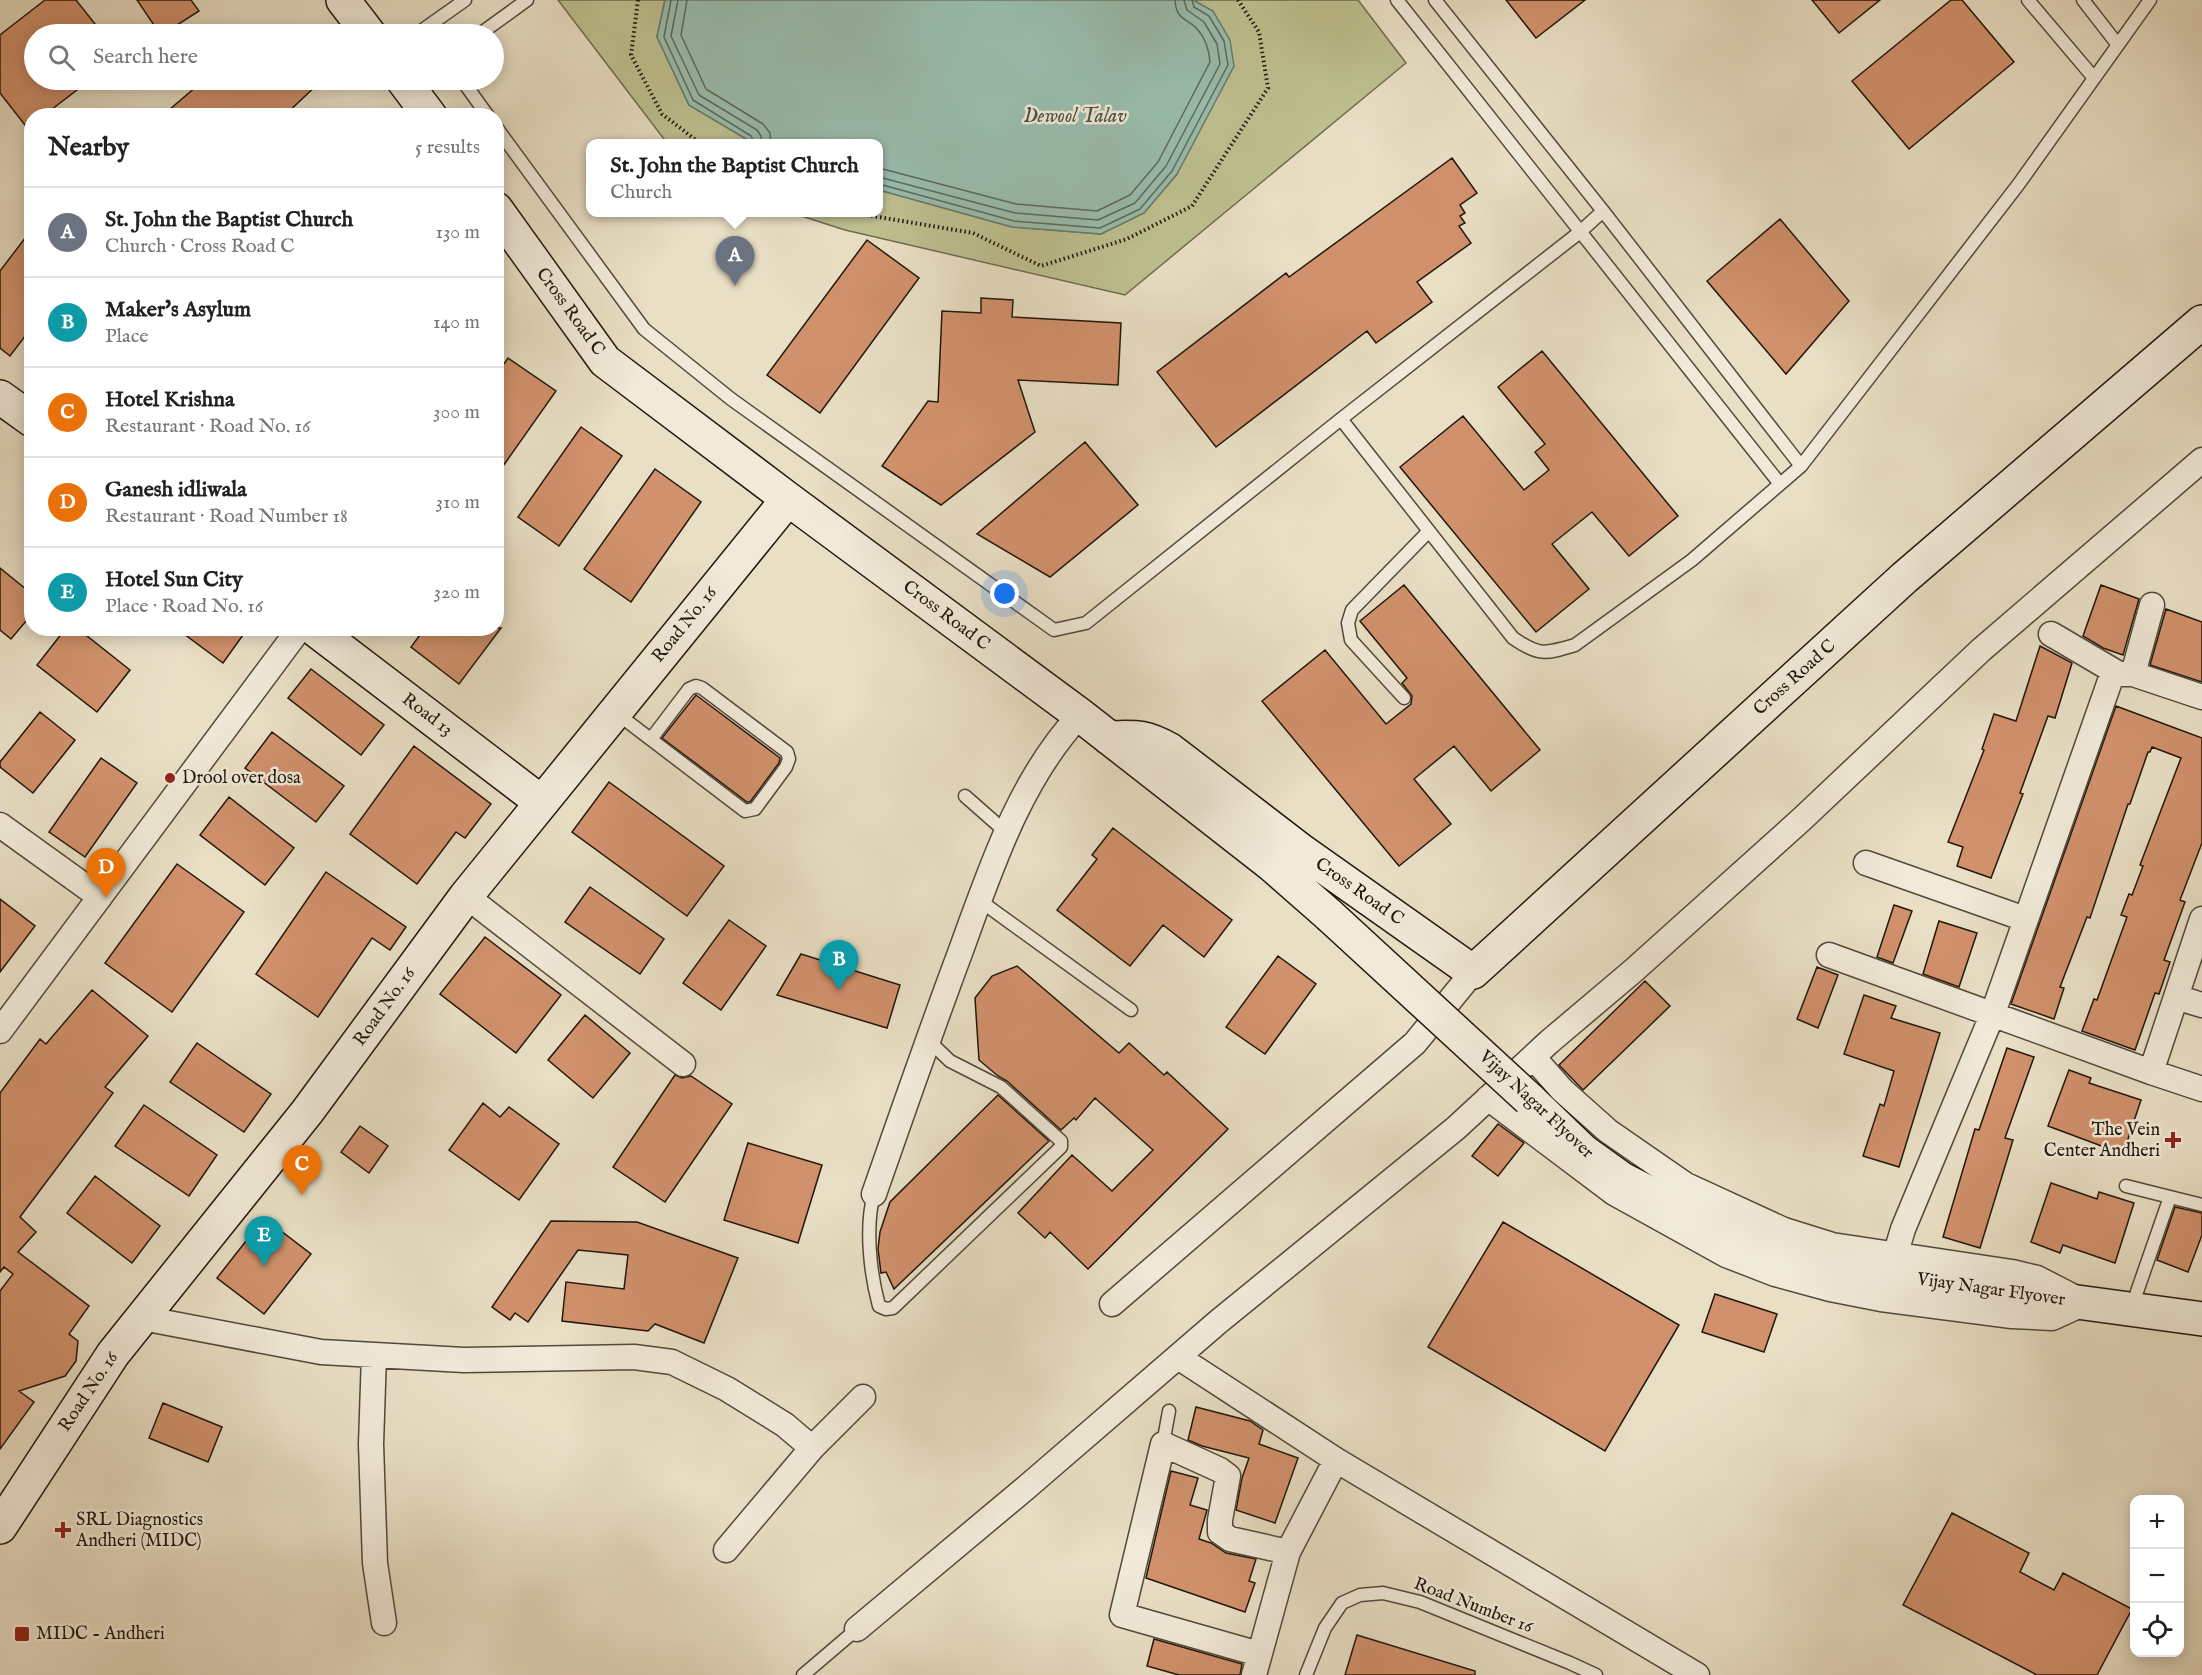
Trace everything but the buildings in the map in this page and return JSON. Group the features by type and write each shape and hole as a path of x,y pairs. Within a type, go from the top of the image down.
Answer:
{"street":[{"path":"343,0 361,24"},
{"path":"415,90 425,108"},
{"name":"Cross Road C","path":"504,220 606,361 1119,746 1140,737 1170,750 1303,852 1473,972 1904,578 2202,322"},
{"path":"0,397 24,414"},
{"path":"857,1629 1029,1486 1178,1357 1456,1128 1794,826 1981,650 2202,460"},
{"name":"Road No. 16","path":"0,1527 113,1354 307,1112 466,896 788,499"},
{"path":"2126,674 2152,605"},
{"path":"2050,634 2126,674 2202,697"},
{"path":"0,1031 294,636"},
{"name":"Road 13","path":"323,636 541,802"},
{"path":"1895,1256 1903,1229 1993,1013 2105,691 2111,678 2126,674"},
{"path":"874,1194 979,900 1007,832 1037,772 1060,736 1080,715"},
{"name":"Vijay Nagar Flyover","path":"1119,746 1272,865 1463,1038 1583,1151 1622,1179 1736,1238 1821,1267 2202,1319"},
{"path":"0,825 100,897"},
{"path":"1866,863 2025,919"},
{"path":"466,896 683,1064"},
{"path":"2151,1072 2200,927"},
{"path":"1829,956 2202,1089"},
{"path":"1112,1304 1415,1043 1473,972"},
{"path":"2176,997 2202,1005"},
{"path":"1533,1057 1562,1090 1608,1131 1686,1185 1784,1230 1832,1245 2012,1272 2037,1278 2085,1303"},
{"path":"1488,1098 1614,1193 1725,1255 1775,1274 1830,1289 1881,1299 2012,1316 2052,1318 2085,1303"},
{"path":"142,1318 321,1353 464,1360 634,1358 672,1362 727,1389 785,1425 812,1448"},
{"path":"374,1355 371,1444 374,1539 375,1563 384,1623"},
{"path":"1178,1357 1336,1460 1697,1675"},
{"path":"726,1550 812,1448 863,1397"},
{"path":"1288,1552 1230,1539 1220,1532 1228,1476 1220,1470 1163,1444 1122,1615 1257,1665 1288,1552 1336,1460"}],"lane":[{"path":"435,24 465,0"},
{"path":"494,24 527,0"},
{"path":"1397,0 1780,484"},
{"path":"1435,0 1801,466"},
{"path":"2028,0 2094,78"},
{"path":"2083,0 2118,45"},
{"path":"1341,419 1513,638 1533,652 1554,651 1575,645 1692,560 1801,466 2018,185 2150,0"},
{"path":"469,90 482,108"},
{"path":"504,139 644,329 731,399 1054,630 1086,623 1580,232 1603,211"},
{"path":"1404,698 1351,640 1348,623 1352,609 1429,531"},
{"path":"614,712 745,811 755,809 786,767 789,759 787,752 702,688 696,686 689,689 651,739"},
{"path":"965,796 1007,832"},
{"path":"979,900 1131,1010"},
{"path":"874,1194 870,1209 873,1284 879,1306 886,1309 893,1308 1061,1147 1061,1141 1001,1087 950,1061 928,1040"},
{"path":"2126,1186 2202,1205"},
{"path":"2130,1310 2170,1197"},
{"path":"1163,1444 1169,1411"},
{"name":"Road Number 16","path":"1306,1675 1324,1628 1342,1603 1360,1595 1383,1593 1420,1602 1596,1675"},
{"path":"803,1675 857,1629"}],"path":[{"path":"638,0 631,55 662,114 694,139"},
{"path":"874,217 973,233 1041,266 1127,239 1192,206 1268,88 1259,32 1238,0"}],"shaded area":[{"path":"558,0 665,0 657,37 689,105 746,139 664,139"},
{"path":"1193,0 1358,0 1406,63 1125,295 845,230 804,217 883,217 883,191 1012,227 1101,234 1144,213 1177,174 1213,12"}],"water":[{"name":"Dewool Talav","path":"665,0 1193,0 1213,11 1230,40 1234,66 1177,174 1144,213 1101,234 1012,227 883,191 883,139 746,139 689,105 657,37"}],"place":[{"name":"St. John the Baptist Church","path":"735,286"},
{"name":"Drool over dosa","path":"170,778"},
{"name":"Ganesh idliwala","path":"106,898"},
{"name":"Maker's Asylum","path":"839,990"},
{"name":"The Vein Center Andheri","path":"2173,1140"},
{"name":"Hotel Krishna","path":"302,1195"},
{"name":"Hotel Sun City","path":"264,1266"},
{"name":"SRL Diagnostics Andheri (MIDC)","path":"63,1530"},
{"name":"MIDC - Andheri","path":"22,1634"}]}
